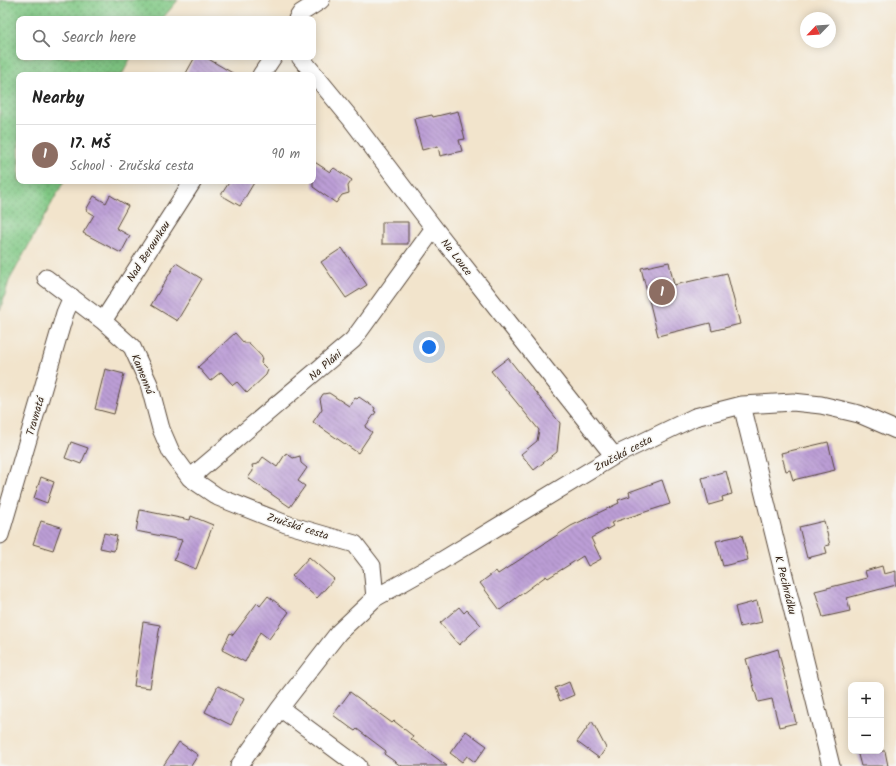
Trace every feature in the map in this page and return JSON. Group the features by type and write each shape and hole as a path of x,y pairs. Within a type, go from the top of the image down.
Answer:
{"street":[{"path":"300,16 301,13 321,0"},
{"path":"263,72 271,60"},
{"name":"Na Louce","path":"302,60 312,72"},
{"name":"Na Louce","path":"316,76 351,119 434,228 614,456"},
{"name":"Nad Berounkou","path":"103,321 191,184"},
{"name":"Na Pláni","path":"190,478 353,340 434,228"},
{"name":"Kamenná","path":"46,278 103,321 132,347 149,384 161,429 171,452 190,478"},
{"name":"Travnatá","path":"0,535 65,313 72,298"},
{"name":"Zručská cesta","path":"239,766 280,708 339,632 375,598 441,561 614,456 695,417 742,405 794,402 821,405 859,414 896,430"},
{"name":"K Pecihrádku","path":"742,405 831,766"},
{"name":"Zručská cesta","path":"190,478 218,497 286,524 355,544 372,566 375,598"},
{"path":"280,708 358,766"}],"green space":[{"path":"0,0 178,0 165,16 16,16 16,60 130,60 124,72 16,72 16,184 62,184 9,281 0,311"}],"building":[{"path":"193,60 210,60 231,72 187,72"},
{"path":"458,111 465,139 459,140 462,151 440,156 438,146 422,150 414,119 432,115 433,117"},
{"path":"316,163 330,172 334,168 352,180 348,186 349,193 342,195 336,203 313,187 313,184 316,184"},
{"path":"228,184 253,184 240,206 221,195"},
{"path":"110,195 128,206 116,228 130,236 121,253 83,233 94,215 86,210 94,196 106,203"},
{"path":"382,222 408,222 408,244 382,244"},
{"path":"342,248 367,285 346,298 321,262"},
{"path":"669,262 674,285 727,273 740,324 712,331 710,323 658,336 641,268"},
{"path":"176,263 202,279 177,321 151,305"},
{"path":"235,333 244,343 249,343 262,357 261,363 268,370 266,375 247,393 237,382 233,385 221,372 210,381 198,367"},
{"path":"508,358 560,423 557,452 534,470 521,454 537,441 539,430 491,371"},
{"path":"105,369 124,374 114,414 95,409"},
{"path":"329,393 349,406 355,398 357,399 359,397 375,408 374,411 376,412 365,427 372,432 358,453 313,422 322,409 320,399 323,394"},
{"path":"71,442 88,448 81,464 65,458"},
{"path":"828,442 835,470 793,480 790,470 786,471 781,453"},
{"path":"286,453 293,458 300,456 301,463 307,468 298,481 305,486 290,507 248,478 253,471 252,465 258,464 263,457 277,467"},
{"path":"726,471 732,494 722,497 723,501 709,505 702,478"},
{"path":"41,477 54,482 47,503 34,498"},
{"path":"662,480 670,504 611,523 613,526 591,538 601,559 588,566 583,556 548,578 546,576 500,610 480,583 496,571 498,574 571,526 619,503 618,500 630,496 629,492"},
{"path":"140,510 190,520 191,516 213,525 196,569 174,560 182,540 136,531"},
{"path":"41,521 61,527 53,550 33,544"},
{"path":"824,521 830,545 825,546 827,553 807,558 799,527"},
{"path":"104,533 117,536 114,551 100,548"},
{"path":"742,535 748,560 723,566 716,541"},
{"path":"309,557 334,579 317,598 292,576"},
{"path":"882,566 884,574 896,571 896,585 847,598 850,611 823,617 815,591 867,578 865,571"},
{"path":"268,596 289,612 269,639 260,632 245,662 222,650 230,633 233,635 257,603 260,606"},
{"path":"757,601 762,622 740,627 735,607"},
{"path":"459,607 464,613 467,610 481,625 459,645 440,623"},
{"path":"143,622 160,625 150,688 134,686"},
{"path":"778,649 796,723 779,727 772,699 758,702 746,659"},
{"path":"569,682 574,695 560,701 555,688"},
{"path":"218,686 244,699 231,725 205,712"},
{"path":"350,692 392,723 394,721 413,736 411,739 447,766 401,766 384,754 386,751 357,729 355,731 333,715"},
{"path":"592,721 606,748 599,758 577,742"},
{"path":"466,731 487,746 475,762 467,756 462,762 450,753"},
{"path":"179,742 198,755 191,766 163,766"},
{"path":"885,751 888,766 861,766 858,754 884,754"}],"place":[{"name":"17. MŠ","path":"662,292"}]}
